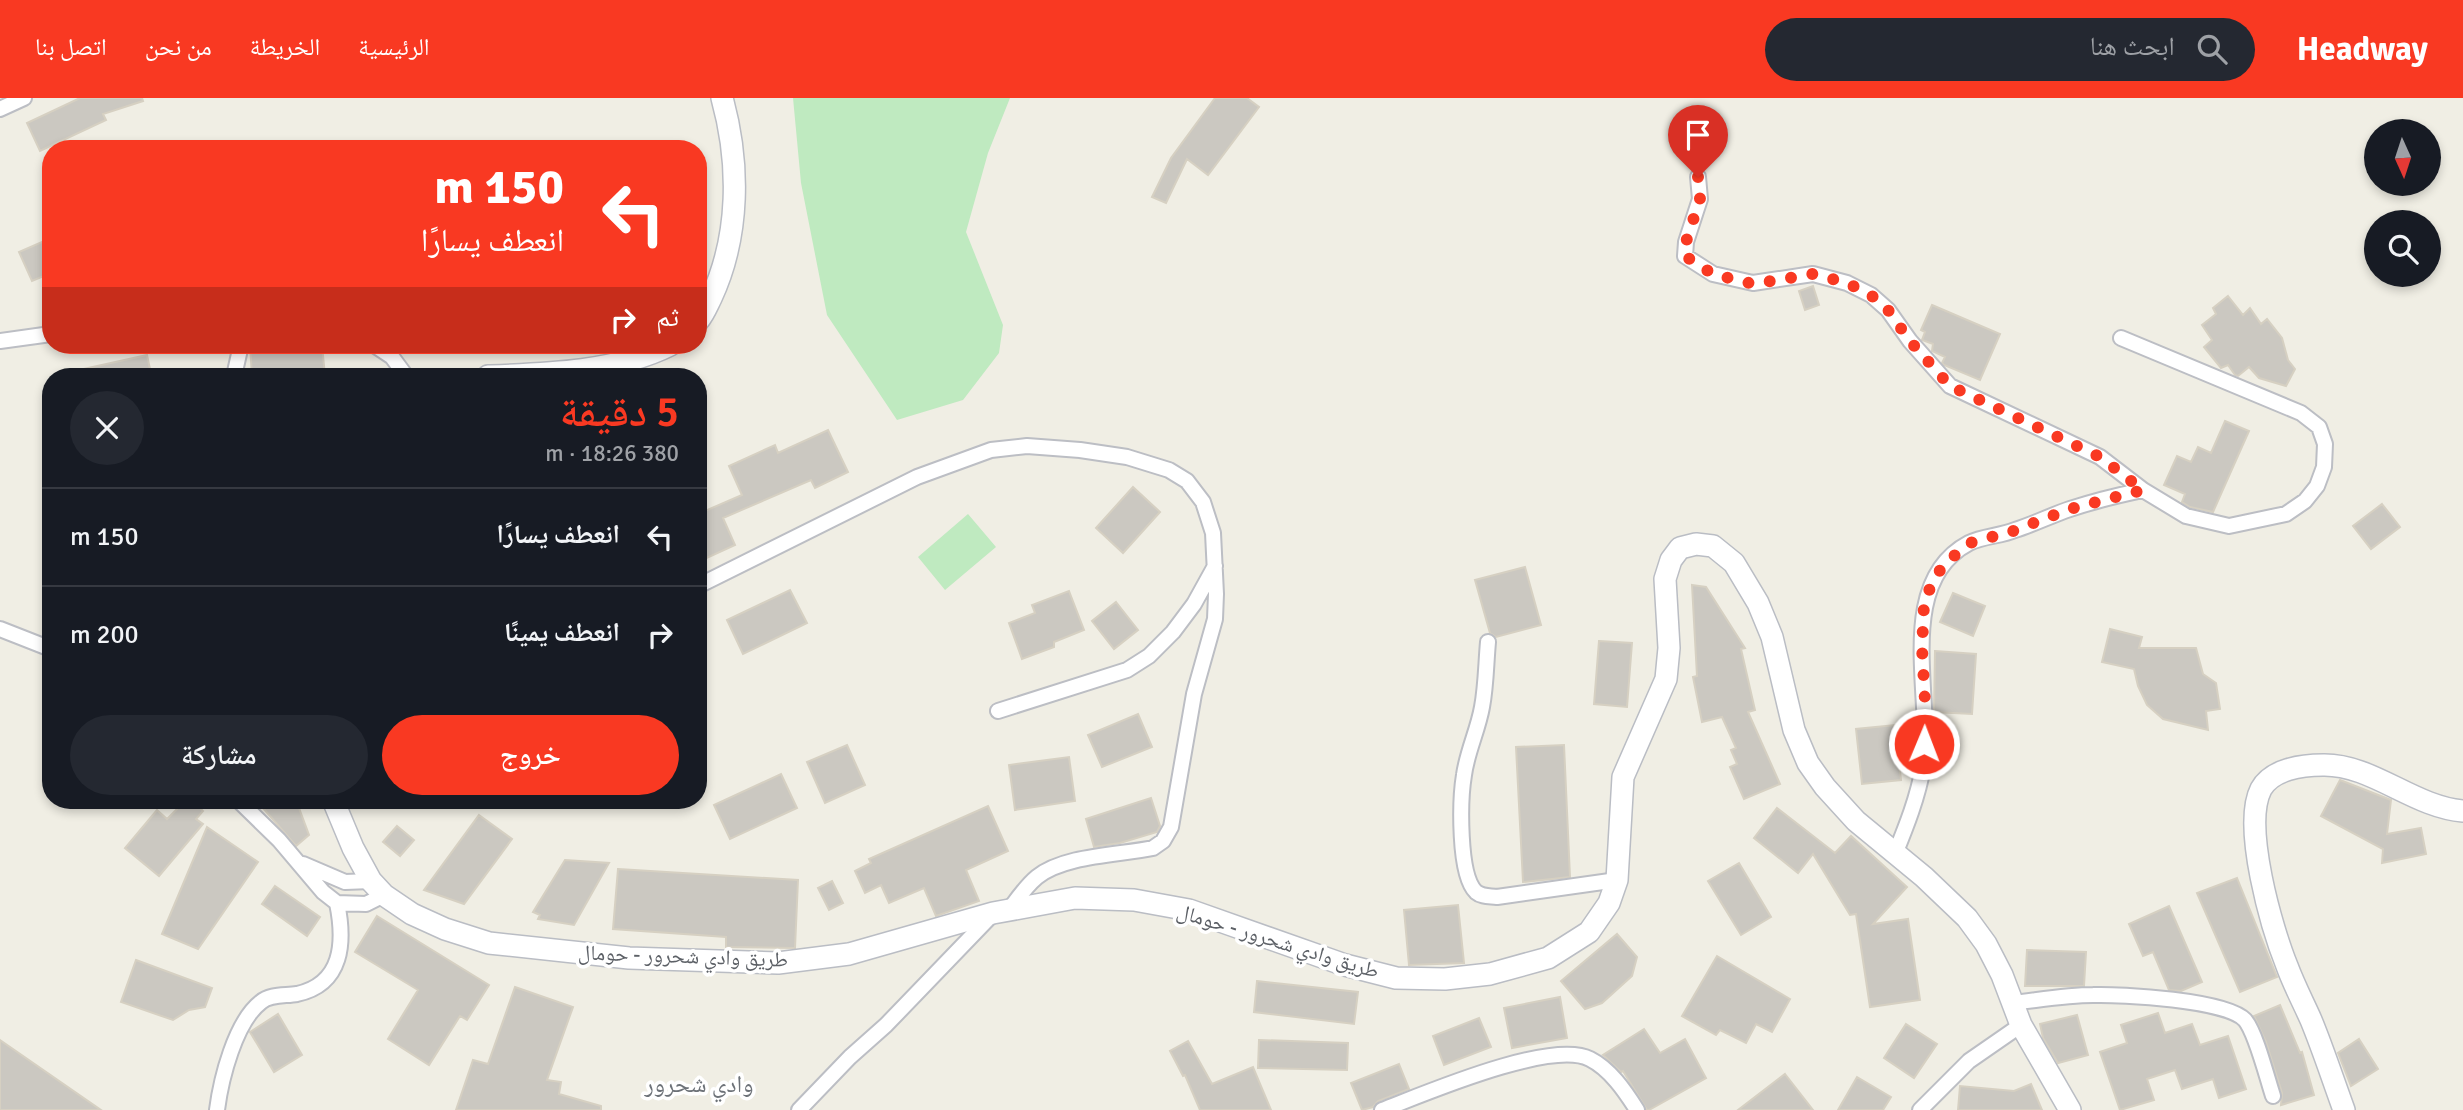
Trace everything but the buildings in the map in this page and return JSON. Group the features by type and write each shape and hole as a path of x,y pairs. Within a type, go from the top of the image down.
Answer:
{"main road":[{"path":"707,303 717,284 728,250 735,214 733,160 722,98"},
{"path":"585,368 652,354"},
{"name":"طريق وادي شحرور - حومال","path":"337,809 353,848 377,888 412,914 489,943 629,958 778,963 849,954 1001,911 1075,898 1134,900 1189,910 1345,965 1396,978 1445,979 1490,974 1548,958 1589,932 1609,903 1617,880 1623,777 1666,679 1669,648 1665,579 1671,560 1680,548 1696,544 1713,546 1734,563 1758,603 1772,637 1794,730 1808,763 1825,787 1856,821 1967,918 1986,944 2002,975 2021,1025 2070,1110"},
{"path":"2344,1110 2273,925 2257,844 2256,820 2260,790 2277,774 2288,770 2323,765 2345,767 2394,787 2418,801 2463,811"}],"street":[{"path":"0,108 24,98"},
{"path":"1698,177 1700,199 1686,242 1685,256 1713,274 1753,284 1813,274 1847,283 1871,295 1888,310 1910,341 1950,386 2100,457 2143,490 2186,516 2230,526 2286,514 2305,501 2317,486 2324,467 2325,444 2319,427 2301,413 2121,338"},
{"path":"0,341 42,335"},
{"path":"387,354 400,368"},
{"path":"707,582 917,477 991,450 1027,446 1127,457 1169,470 1188,481 1203,502 1213,533 1216,565 1215,619 1194,694 1171,827 1163,841 1153,848 1064,864 1040,875 850,1057 799,1110"},
{"path":"1895,854 1907,825 1923,767 1926,720 1922,648 1924,604 1943,565 1970,543 2013,531 2070,509 2143,490"},
{"path":"998,711 1126,670 1149,656 1173,632 1194,604 1216,565"},
{"path":"0,629 42,645"},
{"path":"1488,642 1482,708 1463,784 1464,857 1468,878 1475,891 1483,896 1497,897 1617,880"},
{"path":"247,809 299,862 323,892 337,903 366,904 377,888 345,882 299,862"},
{"path":"218,1110 227,1060 247,1017 255,1007 264,999 312,990 327,980 338,961 341,941 337,903"},
{"path":"2012,1003 2094,995 2223,1007 2246,1021 2273,1096"},
{"path":"1920,1110 1969,1061 2021,1025"},
{"path":"1382,1110 1456,1082 1541,1056 1571,1053 1604,1067 1637,1110"}],"green space":[{"path":"793,98 1010,98 988,153 966,232 1003,325 999,353 963,400 897,420 827,315 801,183"},
{"path":"968,514 996,547 945,590 918,557"}],"district":[{"name":"وادي شحرور","path":"699,1084"}],"route":[{"path":"1698,177 1700,199 1686,242 1685,256 1713,274 1753,284 1813,274 1847,283 1871,295 1888,310 1910,341 1950,386 2057,439 2100,457 2143,490 2070,509 2013,531 1970,543 1943,565 1924,604 1924,744"}]}
